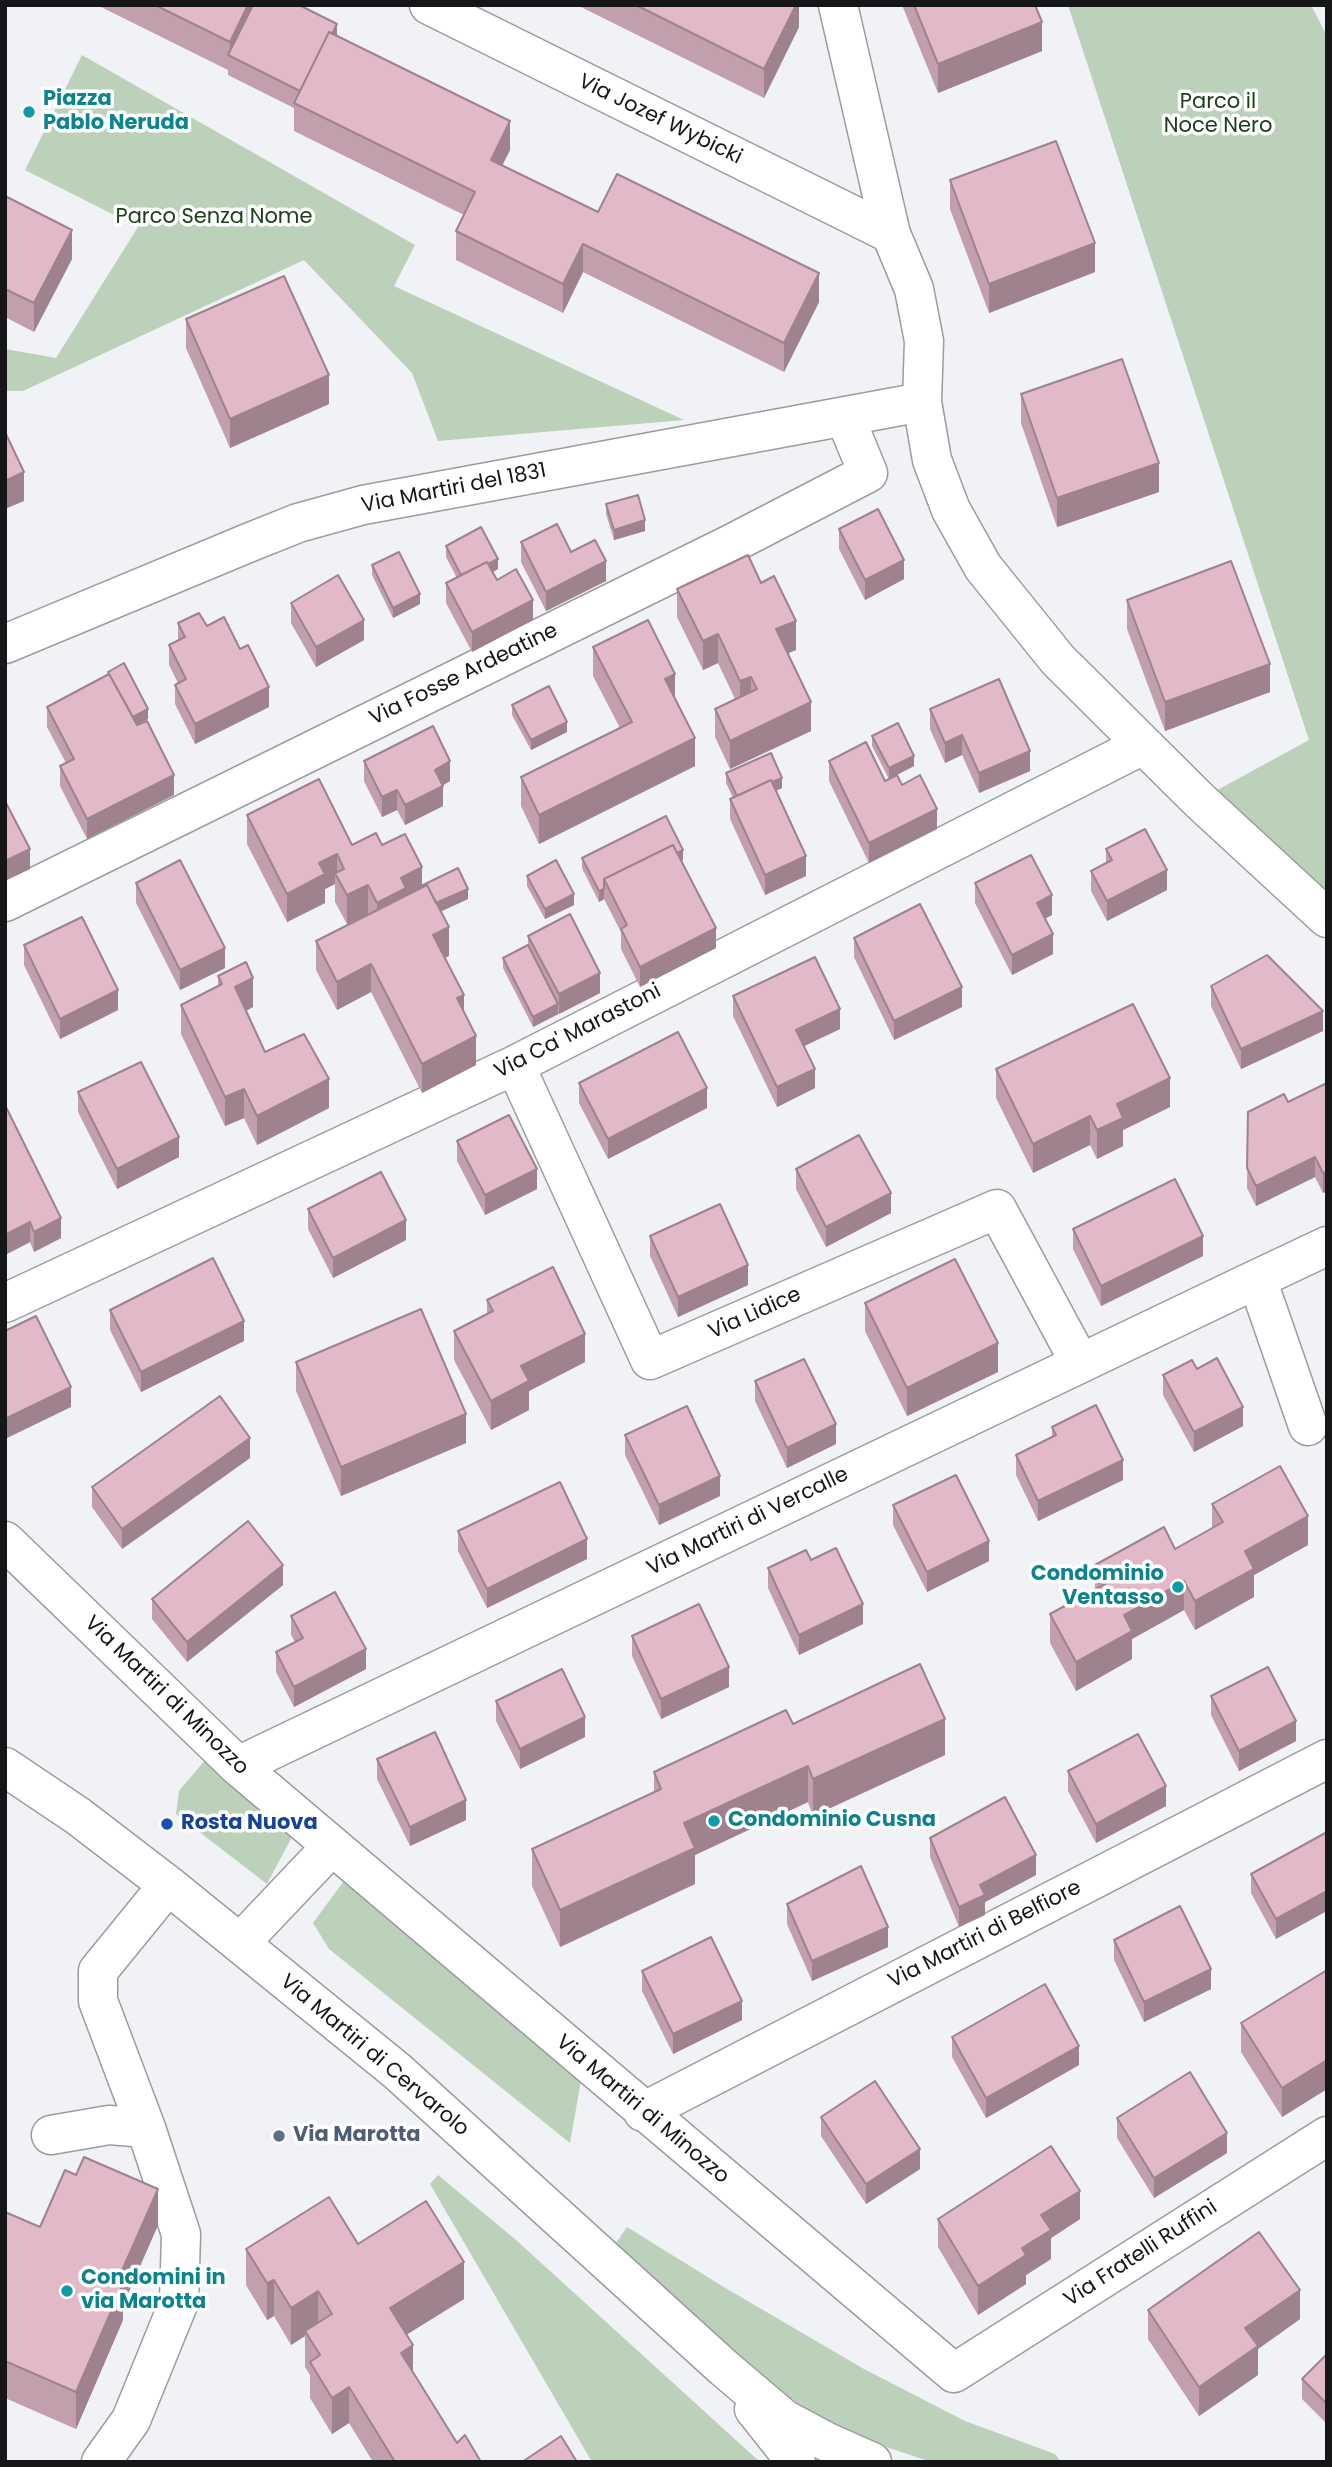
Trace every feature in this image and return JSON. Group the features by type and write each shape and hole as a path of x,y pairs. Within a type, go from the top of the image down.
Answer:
{"street":[{"name":"Via Jozef Wybicki","path":"429,5 891,234"},
{"path":"838,5 891,234 914,289 924,341 922,402 932,460 951,510 983,568 1058,660 1143,745 1327,918"},
{"name":"Via Martiri del 1831","path":"5,645 248,543 363,505 922,402"},
{"name":"Via Fosse Ardeatine","path":"5,902 731,544 868,473 845,417"},
{"name":"Via Ca' Marastoni","path":"5,1303 514,1065 1143,745"},
{"name":"Via Lidice","path":"514,1065 650,1360 997,1209 1080,1363"},
{"name":"Via Martiri di Vercalle","path":"238,1766 1327,1246"},
{"path":"1257,1279 1308,1426"},
{"name":"Via Martiri di Minozzo","path":"5,1541 238,1766 954,2373"},
{"name":"Via Martiri di Belfiore","path":"643,2112 1327,1759"},
{"name":"Via Martiri di Cervarolo","path":"5,1767 78,1816 168,1885 397,2071 723,2368 784,2419 872,2462"},
{"path":"240,1943 332,1846"},
{"path":"101,2462 131,2420 179,2302 181,2234 146,2128 99,2001 98,1971 168,1885"},
{"path":"51,2135 109,2125 146,2128"},
{"name":"Via Fratelli Ruffini","path":"954,2373 1327,2136"},
{"name":"Via Martiri di Cervarolo","path":"723,2368 796,2462"}],"green space":[{"name":"Parco il Noce Nero","path":"1068,5 1311,5 1327,36 1327,918 1199,800 1309,740"},
{"name":"Parco Senza Nome","path":"82,55 415,245 394,286 684,420 438,441 412,373 304,260 23,391 5,391 5,349 56,358 138,227 25,170"},
{"path":"206,1759 295,1831 267,1884 176,1814 179,1791"},
{"path":"346,1878 582,2075 570,2143 329,1949 313,1923"},
{"path":"438,2175 516,2240 760,2462 592,2462 430,2184"},
{"path":"627,2227 864,2369 965,2421 1055,2454 1061,2462 928,2461 839,2431 776,2389 616,2243"}],"building":[{"path":"155,5 248,5 230,42"},
{"path":"253,5 299,5 337,24 332,34 329,32 300,91 228,55"},
{"path":"636,5 796,5 764,69"},
{"path":"914,5 1035,5 1042,22 938,64"},
{"path":"329,32 510,121 491,160 598,212 617,174 819,273 784,343 583,244 563,284 456,231 475,192 294,103"},
{"path":"1056,141 1095,243 989,284 950,180"},
{"path":"5,196 72,230 34,303 5,289"},
{"path":"284,276 329,375 230,419 186,319"},
{"path":"1122,359 1159,463 1057,498 1021,394"},
{"path":"5,432 24,472 5,481"},
{"path":"638,495 645,520 614,530 606,504"},
{"path":"878,509 904,560 865,580 839,529"},
{"path":"557,524 571,552 595,540 606,561 546,592 521,542"},
{"path":"481,527 498,559 461,575 446,546"},
{"path":"399,552 420,594 393,608 372,565"},
{"path":"748,555 761,583 774,576 796,621 776,629 811,702 730,741 715,709 757,689 751,677 740,681 718,634 703,641 677,589"},
{"path":"1231,561 1270,664 1165,702 1127,600"},
{"path":"487,562 497,580 516,569 533,600 472,632 446,583"},
{"path":"338,575 364,620 316,647 291,603"},
{"path":"199,613 207,626 224,617 240,649 248,645 269,687 195,724 175,685 186,679 169,645 185,637 178,623"},
{"path":"648,620 675,674 665,679 695,738 539,815 521,777 632,722 593,647"},
{"path":"124,663 148,709 133,717 108,672"},
{"path":"109,674 137,725 147,721 174,775 87,819 60,766 74,759 47,707"},
{"path":"999,679 1030,751 979,773 962,735 945,743 930,709"},
{"path":"549,686 567,722 531,740 512,705"},
{"path":"898,723 914,756 889,768 872,736"},
{"path":"433,726 450,761 435,770 443,786 405,805 397,790 382,797 364,761"},
{"path":"866,742 885,781 897,775 902,785 920,775 937,809 869,843 829,761"},
{"path":"771,753 782,778 772,782 771,780 737,796 726,773"},
{"path":"319,779 352,845 376,833 382,845 405,834 422,867 401,878 406,888 377,903 368,885 347,895 335,873 344,869 337,854 319,863 325,874 287,894 247,815"},
{"path":"771,780 806,856 765,875 730,799"},
{"path":"5,801 30,849 5,861"},
{"path":"666,816 683,850 677,853 673,845 604,879 604,889 599,891 582,858"},
{"path":"1145,829 1167,870 1107,901 1091,871 1112,860 1106,849"},
{"path":"673,845 716,928 640,967 621,929 627,925 604,879"},
{"path":"1031,855 1052,895 1037,903 1053,934 1012,955 975,883"},
{"path":"180,860 225,948 180,970 136,883"},
{"path":"556,860 574,894 545,909 527,876"},
{"path":"458,868 468,889 436,903 427,885 419,887"},
{"path":"427,885 449,927 433,935 464,995 457,998 476,1036 422,1064 371,964 337,982 316,941"},
{"path":"920,904 962,987 894,1021 854,938"},
{"path":"570,914 600,973 559,994 528,936"},
{"path":"82,917 118,990 60,1019 24,945"},
{"path":"528,945 558,1004 533,1017 503,958"},
{"path":"1267,955 1323,1011 1241,1049 1211,986"},
{"path":"815,957 840,1009 796,1030 815,1069 777,1087 733,996"},
{"path":"246,962 253,978 235,987 265,1052 304,1034 329,1079 257,1116 244,1089 225,1097 181,1005 222,984 218,976"},
{"path":"1133,1004 1170,1078 1117,1104 1123,1118 1097,1130 1090,1116 1033,1144 996,1069"},
{"path":"678,1032 707,1088 608,1139 579,1083"},
{"path":"141,1062 179,1137 117,1169 78,1092"},
{"path":"1327,1083 1327,1172 1323,1173 1315,1157 1256,1186 1247,1168 1248,1112 1284,1094 1288,1102"},
{"path":"5,1105 61,1218 34,1232 30,1222 5,1235"},
{"path":"509,1115 537,1169 485,1195 457,1141"},
{"path":"859,1135 891,1193 826,1227 796,1169"},
{"path":"381,1172 406,1220 333,1258 308,1209"},
{"path":"1175,1179 1203,1236 1101,1286 1073,1229"},
{"path":"720,1204 748,1265 678,1297 650,1236"},
{"path":"213,1258 244,1321 141,1372 110,1310"},
{"path":"955,1259 998,1343 907,1388 865,1303"},
{"path":"553,1267 585,1334 521,1366 529,1381 491,1401 454,1331 493,1311 487,1300"},
{"path":"421,1309 466,1414 341,1467 296,1362"},
{"path":"36,1316 71,1387 5,1419 5,1331"},
{"path":"1217,1358 1243,1407 1194,1432 1163,1375 1192,1360 1197,1369"},
{"path":"804,1359 836,1424 787,1448 755,1381"},
{"path":"220,1396 250,1438 122,1529 92,1487"},
{"path":"1096,1405 1123,1460 1038,1501 1016,1455 1056,1435 1052,1427"},
{"path":"687,1406 720,1476 659,1505 625,1435"},
{"path":"1280,1466 1308,1516 1245,1551 1254,1569 1195,1601 1184,1581 1124,1615 1132,1631 1076,1662 1050,1614 1105,1584 1095,1565 1164,1527 1175,1549 1223,1522 1212,1504"},
{"path":"956,1475 989,1541 927,1572 893,1505"},
{"path":"560,1482 587,1539 487,1589 458,1531"},
{"path":"248,1521 283,1565 187,1642 152,1599"},
{"path":"836,1548 863,1604 799,1635 768,1568 806,1550 811,1560"},
{"path":"335,1592 366,1649 294,1687 276,1652 303,1638 291,1616"},
{"path":"699,1604 729,1667 661,1699 632,1636"},
{"path":"920,1664 945,1719 813,1779 808,1766 684,1823 695,1848 560,1910 532,1849 661,1789 654,1772 786,1710 793,1724"},
{"path":"1268,1667 1296,1721 1239,1751 1211,1696"},
{"path":"562,1669 585,1717 520,1749 496,1701"},
{"path":"435,1732 466,1800 410,1827 377,1759"},
{"path":"1138,1734 1166,1786 1096,1824 1068,1771"},
{"path":"1005,1797 1036,1855 980,1885 985,1895 959,1907 930,1838"},
{"path":"1327,1832 1327,1891 1276,1919 1251,1874"},
{"path":"861,1866 888,1927 812,1961 787,1904"},
{"path":"1180,1906 1211,1969 1144,2002 1114,1940"},
{"path":"711,1937 742,2001 673,2034 642,1971"},
{"path":"1327,1970 1327,2060 1282,2088 1241,2023"},
{"path":"1045,1984 1079,2046 986,2098 952,2037"},
{"path":"1190,2072 1227,2133 1154,2178 1117,2118"},
{"path":"875,2081 920,2149 866,2184 821,2117"},
{"path":"1051,2146 1080,2191 1041,2215 1051,2230 1022,2248 1026,2255 978,2286 938,2219"},
{"name":"Condomini in via Marotta","path":"84,2157 158,2189 117,2282 123,2284 76,2392 5,2361 5,2212 40,2227 65,2170 76,2175"},
{"path":"329,2197 358,2244 426,2201 464,2262 390,2308 413,2345 401,2353 457,2443 465,2435 481,2462 395,2462 349,2387 332,2398 310,2362 320,2355 305,2331 332,2314 318,2291 291,2308 274,2280 267,2283 246,2249"},
{"path":"1259,2232 1300,2290 1245,2328 1258,2346 1199,2387 1148,2310"},
{"path":"1327,2354 1327,2404 1302,2379"},
{"path":"561,2436 577,2462 522,2462"}],"place":[{"name":"Piazza Pablo Neruda","path":"29,112"},
{"name":"Condominio Ventasso","path":"1178,1587"},
{"name":"Condominio Cusna","path":"714,1821"},
{"name":"Rosta Nuova","path":"167,1824"},
{"name":"Via Marotta","path":"279,2136"},
{"name":"Condomini in via Marotta","path":"67,2291"}]}
